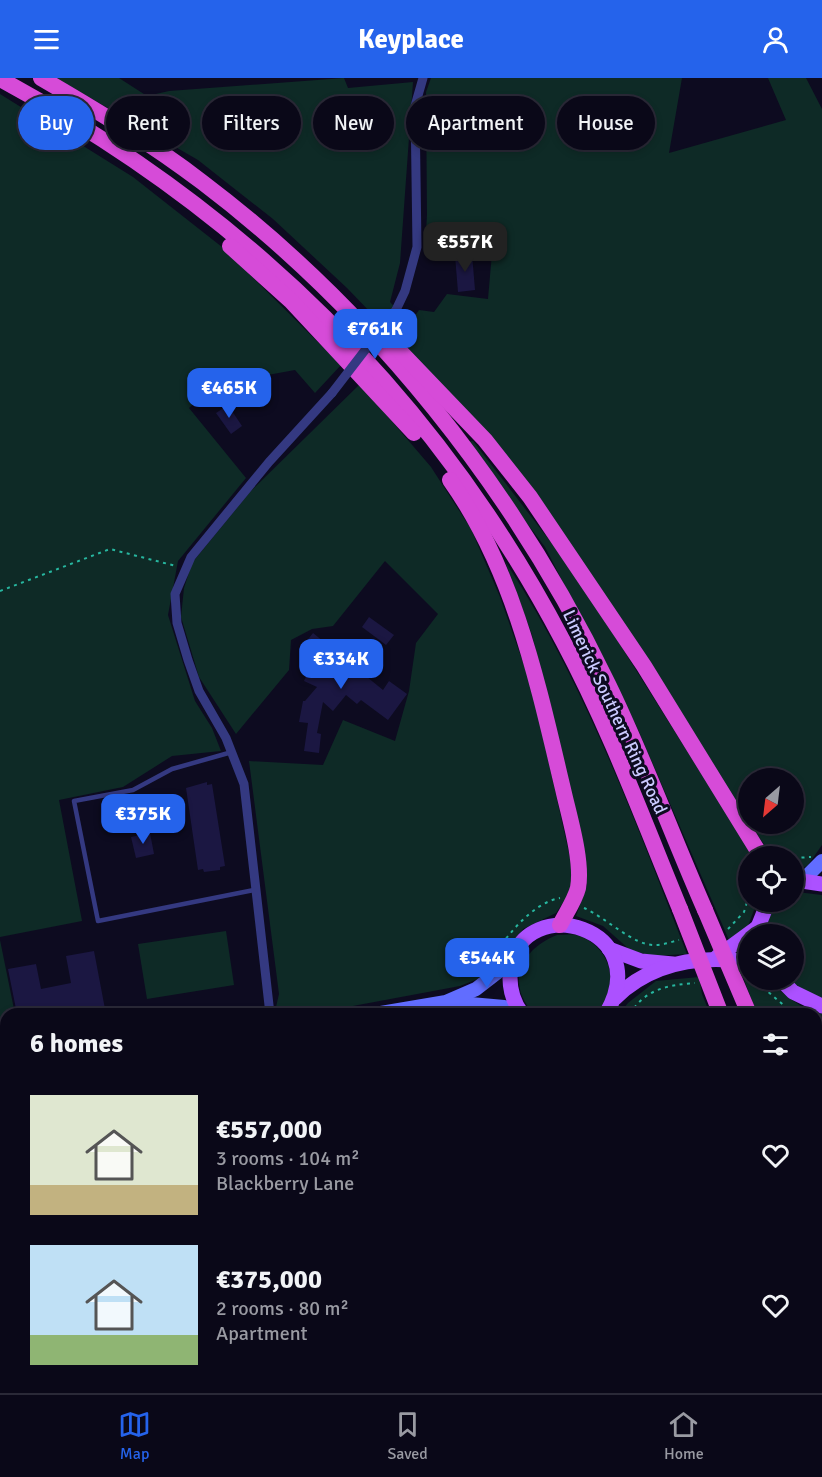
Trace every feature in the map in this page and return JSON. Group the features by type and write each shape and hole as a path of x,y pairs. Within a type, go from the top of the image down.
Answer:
{"highway":[{"name":"Limerick Southern Ring Road","path":"41,78 106,116"},
{"name":"Limerick Southern Ring Road","path":"0,79 120,148 172,186 285,279 380,375 428,434 472,492 516,558 564,641 603,723 718,1008"},
{"path":"0,84 64,121 130,165 210,228 291,301 430,451"},
{"name":"Limerick Southern Ring Road","path":"157,150 204,183 288,254 360,325 452,430 513,517 578,626 625,721 745,1008"},
{"path":"170,150 240,198 305,255 485,440 530,497 584,573 755,846"},
{"path":"336,328 408,418 459,492 486,542 524,638 572,829 578,872 578,888 560,925"}],"main road":[{"path":"804,877 822,861"},
{"path":"804,882 822,884"},
{"path":"518,1008 512,996 509,979 512,961 520,947 544,928 560,925 588,930 609,949 641,961 675,964"},
{"path":"717,957 738,944"},
{"path":"609,949 618,973 615,999"},
{"path":"610,1008 615,999 634,981 675,964 717,957 738,960"},
{"path":"410,1008 446,1002 476,989 512,961"},
{"path":"791,990 822,1006"},
{"path":"446,1002 507,1008"}],"street":[{"path":"269,1008 254,890 244,784 232,752 200,691 177,623 175,594 184,568 269,462 332,393 396,310 405,291 417,247 415,106 423,78"}],"lane":[{"path":"232,752 172,769 133,790 74,801 98,921 254,890"}],"path":[{"path":"0,591 110,549 184,568"},
{"path":"635,1008 650,992 671,985 696,983"},
{"path":"766,990 787,1008"}],"green space":[{"path":"56,78 119,78 147,96 106,96 106,107 94,100 94,96 87,96"},
{"path":"344,78 348,88 413,82 412,96 406,96 406,150 408,150 400,263 390,302 410,323 419,310 434,312 447,294 488,299 492,253 425,250 426,150 545,150 545,96 426,96 431,78 682,78 669,153 786,120 768,78 806,78 822,109 822,845 808,865 804,868 804,846 765,846 757,834 804,834 804,768 738,768 738,806 475,421 347,288 273,219 198,160 181,150 190,150 190,96 147,96 169,91"},
{"path":"0,94 18,105 18,150 90,150 133,177 222,247 341,365 315,393 295,370 214,385 189,408 246,478 178,561 168,615 195,701 212,728 221,751 172,756 123,787 59,800 82,921 0,937"},
{"path":"360,384 431,467 471,529 500,597 532,688 571,862 572,889 556,913 523,929 504,957 485,976 460,986 342,1008 276,1007 279,994 249,761 323,765 343,720 395,741 409,691 416,643 438,614 385,561 333,626 312,629 291,640 289,670 236,734 199,677 181,617 184,588 192,563 250,492"},
{"path":"473,441 560,554 602,616 747,846 738,846 738,912 753,912 749,924 738,924 738,933 729,940 636,725 545,547 465,442"},
{"path":"505,561 533,607 584,703 648,853 687,954 653,956 630,950 603,926 576,916 587,885 580,830 532,635"},
{"path":"804,893 822,895 822,999 803,990 804,924 767,924 770,912 804,912"},
{"path":"226,931 234,985 147,999 138,944"},
{"path":"557,935 576,935 588,940 598,948 605,958 611,981 609,993 601,1008 530,1008 520,991 521,968 526,958 544,941"},
{"path":"0,940 14,1008 0,1008"},
{"path":"699,977 708,1008 624,1008 656,981"},
{"path":"748,990 780,990 806,1008 755,1008"}],"building":[{"path":"472,254 475,290 458,292 455,255"},
{"path":"228,405 242,426 231,434 216,413"},
{"path":"369,617 394,635 386,645 362,627"},
{"path":"313,633 383,690 389,681 407,694 388,720 361,700 357,704 346,695 333,711 323,702 317,733 321,734 319,753 304,751 308,723 299,722 303,701 317,687 304,681 317,651 306,642"},
{"path":"207,782 207,785 212,784 225,866 220,867 220,870 204,872 203,869 198,870 186,788"},
{"path":"150,833 154,854 136,858 131,837"},
{"path":"94,951 105,1008 16,1008 8,969 36,964 41,989 71,983 66,956"}]}
